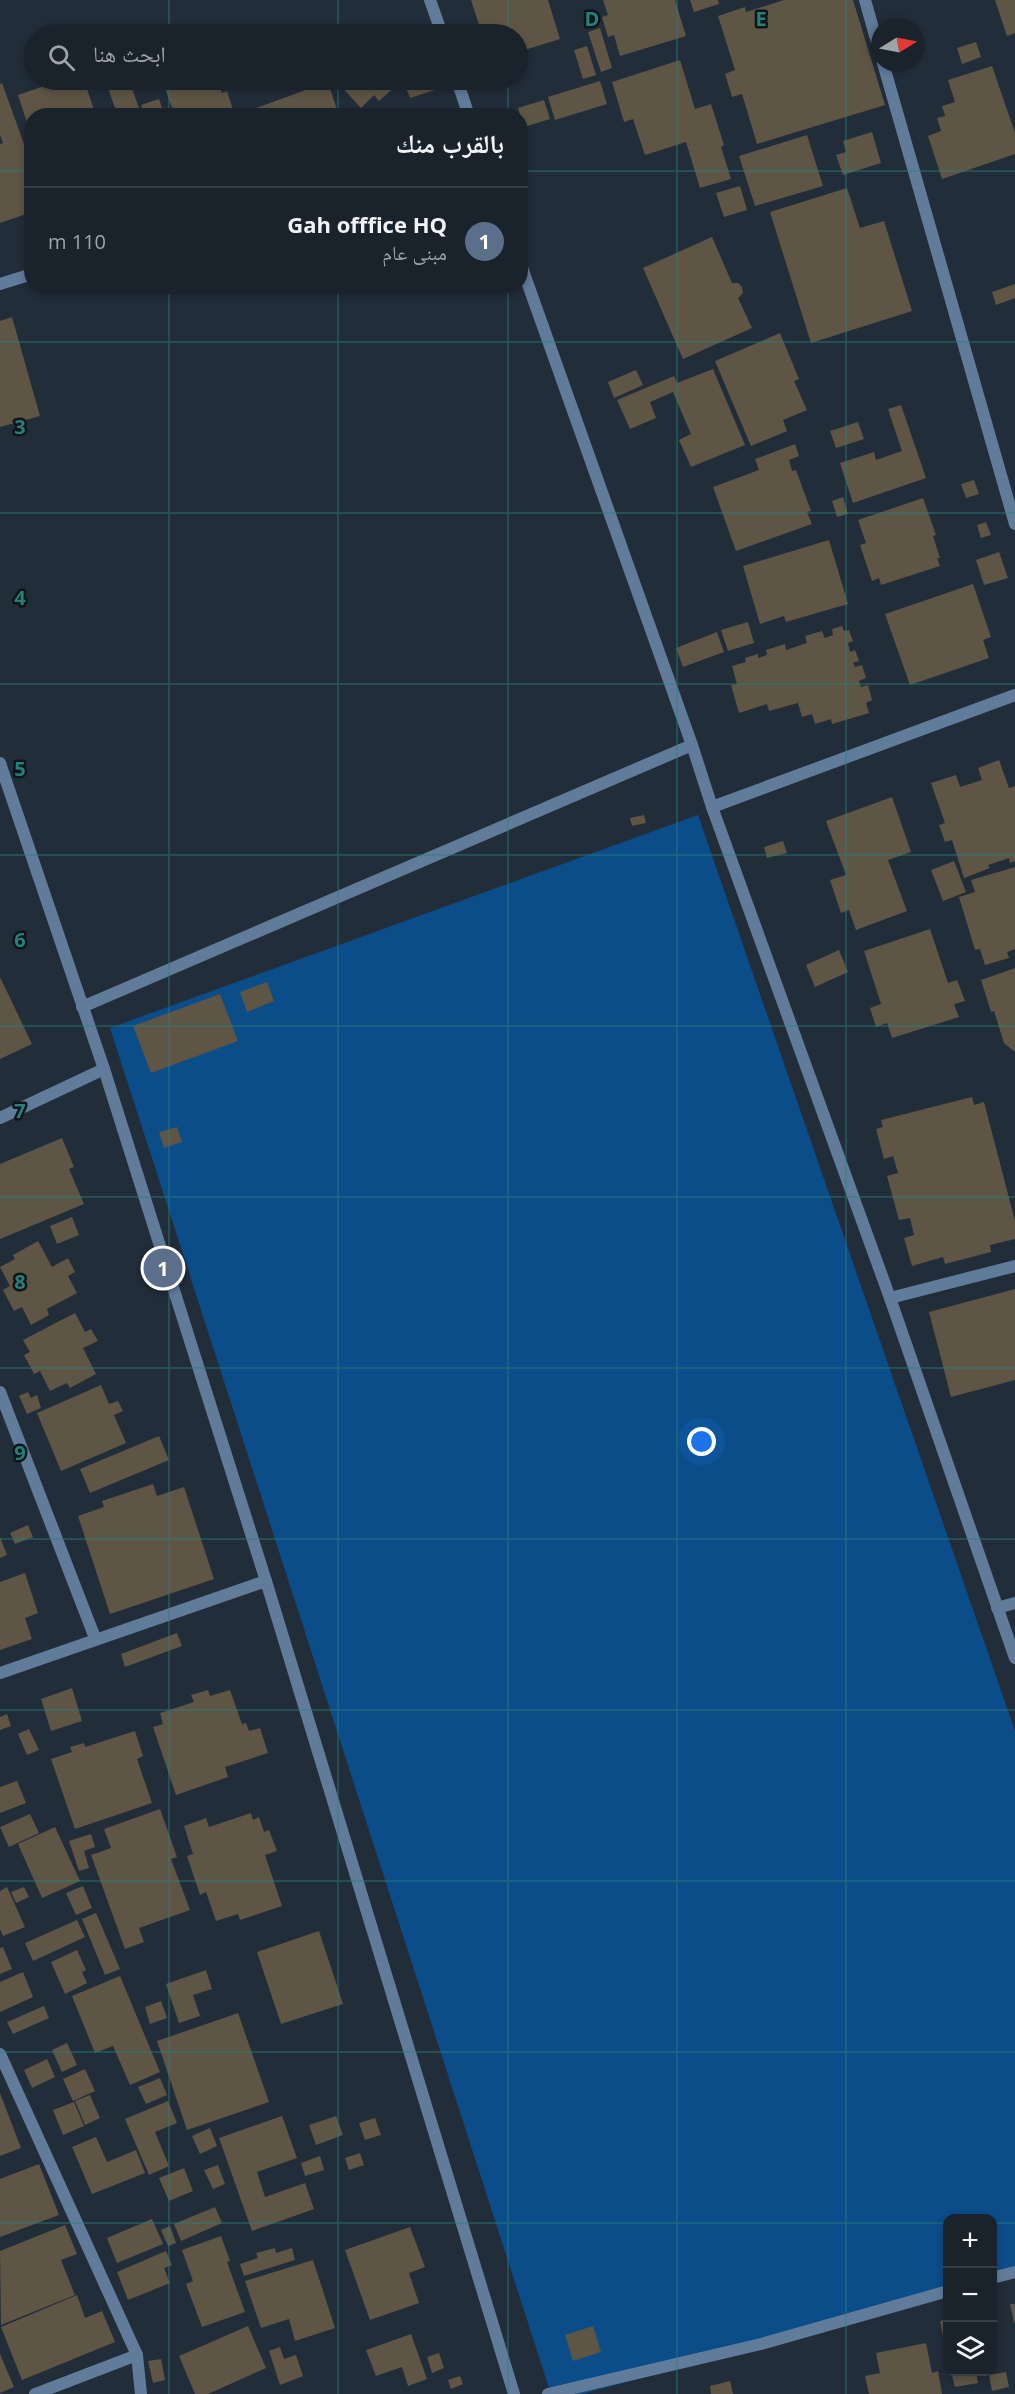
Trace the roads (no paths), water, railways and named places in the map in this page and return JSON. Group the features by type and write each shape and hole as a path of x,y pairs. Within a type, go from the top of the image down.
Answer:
{"street":[{"path":"430,0 438,24"},
{"path":"865,0 871,21"},
{"path":"886,72 1015,524"},
{"path":"460,90 466,108"},
{"path":"0,284 24,276"},
{"path":"528,284 712,807 890,1298 1015,1658"},
{"path":"712,807 1015,695"},
{"path":"82,1007 692,745"},
{"path":"0,763 104,1069 266,1581 514,2394"},
{"path":"0,1118 104,1069"},
{"path":"890,1298 1015,1266"},
{"path":"0,1392 95,1638"},
{"path":"0,1673 95,1638 266,1581"},
{"path":"997,1608 1015,1603"},
{"path":"0,2054 137,2355 141,2394"},
{"path":"997,2277 1015,2272"},
{"path":"548,2394 761,2344 943,2292"},
{"path":"35,2394 137,2355"}],"place":[{"name":"Gah offfice HQ","path":"163,1268"}]}
